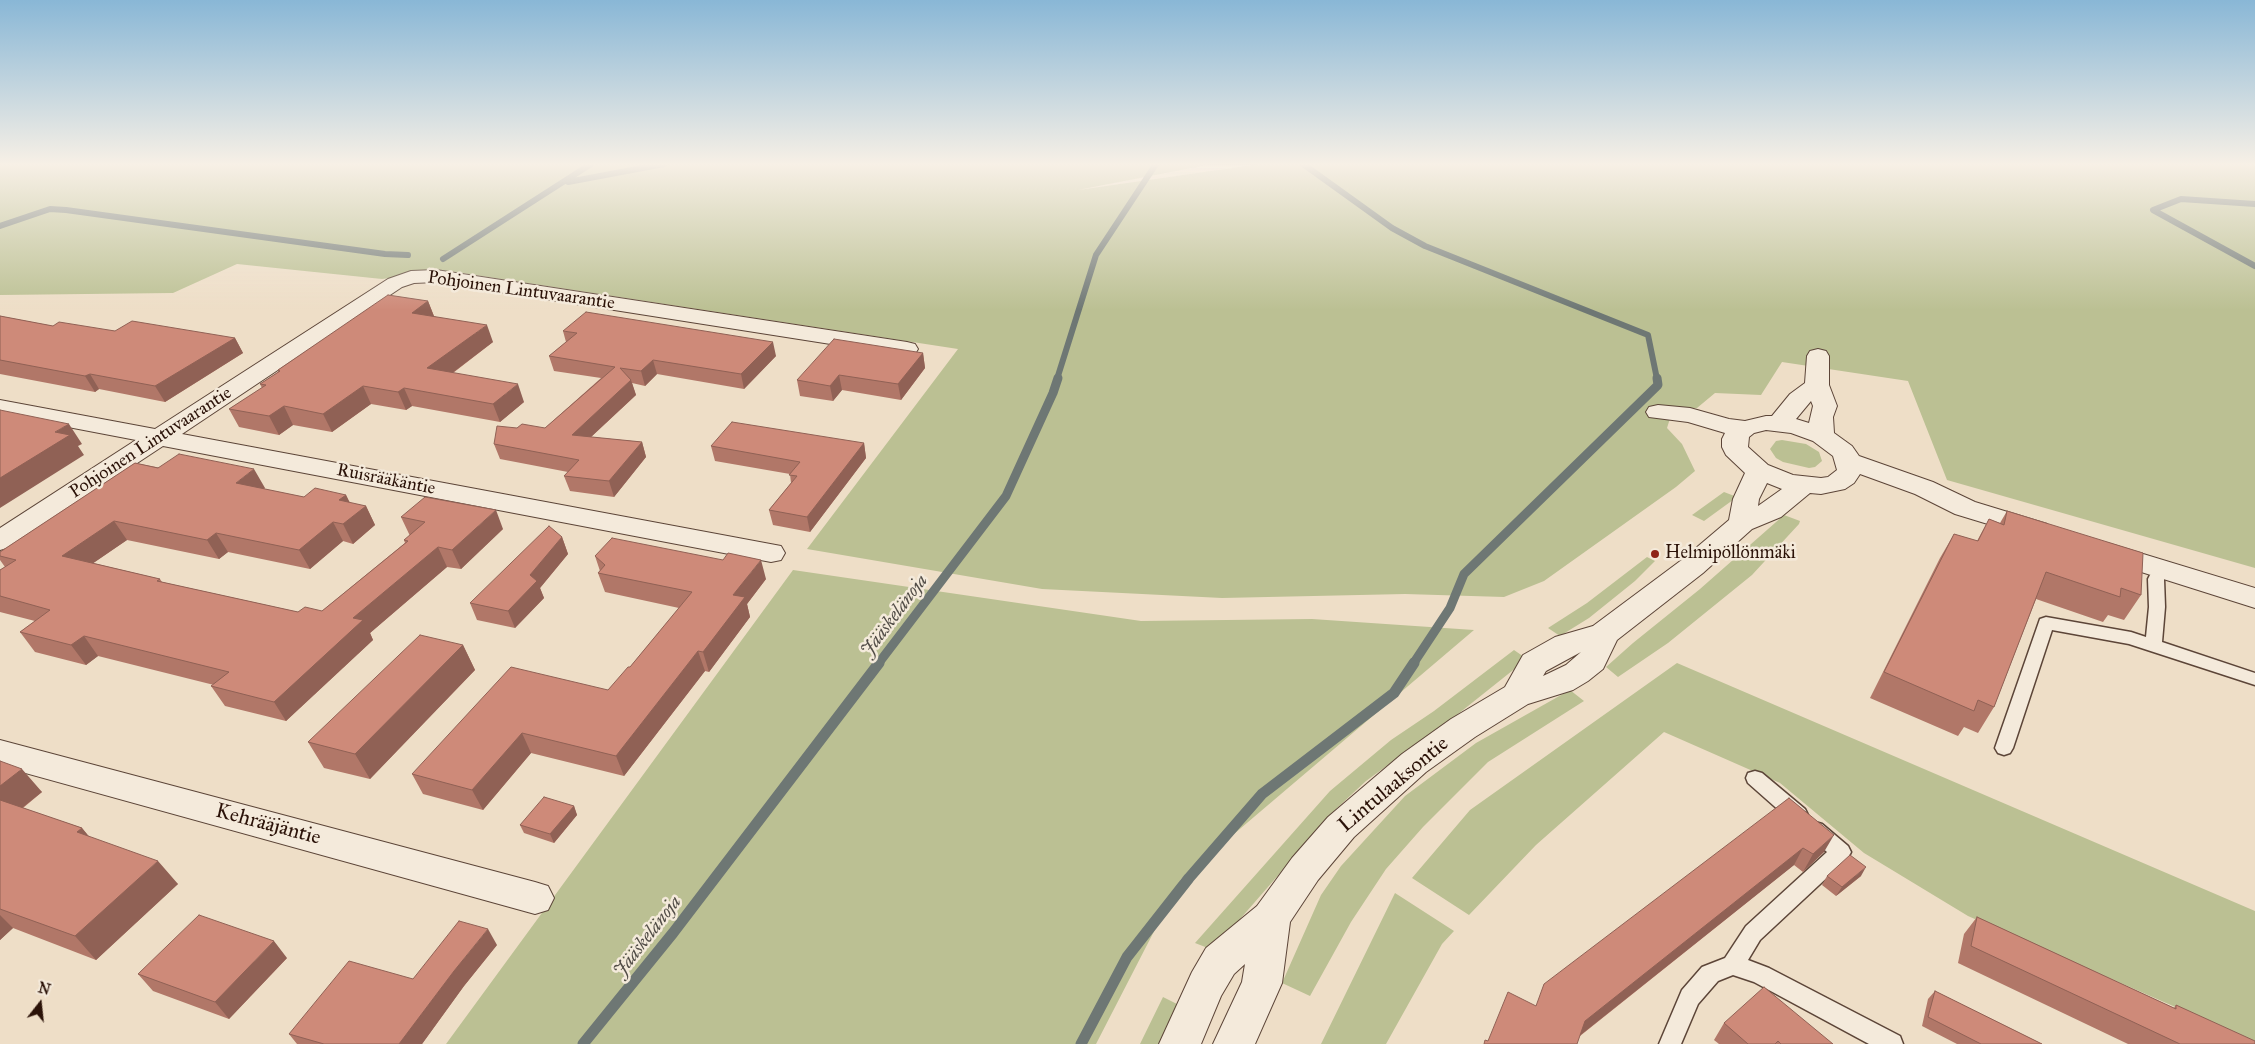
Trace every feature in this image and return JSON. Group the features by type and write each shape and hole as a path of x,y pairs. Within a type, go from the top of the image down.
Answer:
{"street":[{"name":"Pohjoinen Lintuvaarantie","path":"0,541 395,283 411,277 436,276 907,349"},
{"path":"1818,356 1817,385 1825,406 1821,417 1822,436"},
{"path":"1779,424 1799,399 1817,385"},
{"name":"Ruisrääkäntie","path":"0,408 771,553"},
{"path":"1836,483 1845,477 1850,470 1849,461 1843,451 1822,436 1795,426 1779,424 1754,425 1740,438 1747,463 1759,471 1789,483 1804,485 1836,483 1865,485 1918,501 1965,508 2059,537"},
{"path":"1849,461 1924,488 1965,508"},
{"path":"1742,523 1746,499 1759,471"},
{"name":"Lintulaaksontie","path":"1180,1044 1206,985 1220,961 1270,918 1305,869 1341,827 1372,798 1428,753 1517,695 1562,682 1576,673 1592,661 1604,634 1693,566 1742,523 1771,511 1804,485"},
{"path":"2087,546 2255,598"},
{"name":"Kehrääjäntie","path":"0,754 536,898"},
{"name":"Lintulaaksontie","path":"1234,1044 1262,983 1270,918"}],"lane":[{"path":"2153,645 2157,607 2156,579"},
{"path":"2004,748 2046,623 2091,630 2153,645 2255,679"},
{"path":"1670,1044 1690,997 1710,974 1733,965 1753,933 1841,852 1755,778"},
{"path":"1733,965 1761,975 1892,1044"}],"green space":[{"path":"0,213 2255,213 2255,568 1947,480 1908,381 1782,362 1761,395 1715,393 1697,408 1673,409 1667,428 1682,444 1695,471 1676,487 1544,581 1504,597 1405,594 1222,598 1042,589 807,549 958,349 449,271 382,279 237,264 173,293 0,295"},
{"path":"1782,440 1806,444 1819,452 1822,461 1815,467 1809,468 1783,462 1776,458 1770,449 1776,441"},
{"path":"1724,492 1737,497 1704,521 1692,515"},
{"path":"1784,515 1800,521 1799,524 1752,575 1668,643 1618,677 1606,667 1700,589"},
{"path":"1647,557 1655,561 1635,581 1589,618 1560,636 1548,628 1587,603"},
{"path":"793,570 1141,621 1312,619 1474,630 1181,879 1096,1044 446,1044"},
{"path":"1514,650 1527,659 1458,714 1366,781 1336,809 1213,950 1195,943 1330,791 1391,740 1434,711"},
{"path":"1677,663 2255,911 2255,1042 1968,916 1864,853 1780,783 1664,732 1536,845 1469,915 1412,878 1470,810"},
{"path":"1570,690 1584,701 1488,762 1423,827 1386,869 1351,922 1310,996 1282,983 1321,895 1341,866 1405,796 1476,743"},
{"path":"1395,893 1454,931 1442,944 1386,1044 1321,1044"},
{"path":"1163,997 1181,1006 1164,1044 1140,1044"}],"building":[{"path":"388,295 428,301 412,313 487,325 427,368 518,384 493,404 404,388 398,392 363,386 323,414 284,406 269,416 229,409 266,385 260,384 280,371 278,370"},
{"path":"586,312 773,342 741,374 653,360 641,371 620,368 631,380 572,435 642,442 609,481 564,476 579,460 494,444 497,426 517,428 522,424 545,428 615,367 549,356 577,333 563,331"},
{"path":"0,316 53,326 59,322 115,331 132,321 235,338 155,386 90,374 85,376 0,360"},
{"path":"834,339 923,353 898,384 839,375 830,386 797,380"},
{"path":"0,410 69,424 55,432 70,435 0,478"},
{"path":"732,422 864,443 807,517 769,510 797,476 789,475 800,462 711,446"},
{"path":"179,454 254,469 236,483 304,497 315,488 346,495 339,500 366,506 343,524 333,522 299,550 216,533 207,540 114,521 62,556 160,579 157,581 298,612 305,607 322,611 408,541 404,540 425,522 401,517 425,497 496,510 452,550 438,547 353,618 363,620 274,702 211,686 229,672 84,636 71,645 20,632 50,610 0,596 0,570 16,560 0,556 0,552 135,463 158,468"},
{"path":"2007,511 2143,553 2141,595 2121,588 2120,597 2046,572 1994,707 1978,700 1974,711 1884,672 1954,534 1978,541 1989,519 2004,525"},
{"path":"549,526 562,537 530,575 537,581 508,611 470,603"},
{"path":"612,538 723,560 728,553 761,560 733,595 745,597 703,652 698,651 616,756 522,733 472,790 412,774 511,667 608,690 630,667 692,592 598,573 605,565 595,556"},
{"path":"420,635 463,645 355,754 308,742"},
{"path":"0,761 22,769 0,786"},
{"path":"544,797 574,806 550,834 520,825"},
{"path":"1789,798 1834,835 1813,854 1803,848 1585,1021 1577,1044 1484,1044 1485,1040 1488,1041 1508,992 1536,1006 1544,984"},
{"path":"0,800 82,828 77,832 158,861 75,936 0,909"},
{"path":"1850,855 1866,867 1842,887 1827,876"},
{"path":"199,915 274,941 215,1002 138,974"},
{"path":"1977,917 2176,1009 2176,1005 2255,1041 2255,1044 2180,1044 1971,946"},
{"path":"459,921 488,929 399,1044 324,1044 289,1034 349,961 413,979"},
{"path":"1764,987 1833,1044 1781,1044 1778,1041 1775,1044 1748,1044 1724,1023"},
{"path":"1935,991 2042,1044 1981,1044 1928,1017"}],"waterway":[{"path":"0,226 39,213"},
{"path":"86,213 385,254 408,255"},
{"path":"443,259 515,213"},
{"name":"Jääskelänoja","path":"1057,379 1096,255 1124,213"},
{"path":"1371,213 1392,228 1425,246 1648,335 1657,379"},
{"path":"2158,213 2255,266"},
{"name":"Jääskelänoja","path":"878,664 1006,496 1058,378"},
{"path":"1413,664 1450,608 1464,574 1658,385 1657,378"},
{"name":"Jääskelänoja","path":"583,1044 673,933 879,663"},
{"path":"1081,1044 1127,957 1189,878 1262,794 1394,693 1414,663"}],"place":[{"name":"Helmipöllönmäki","path":"1655,554"}]}
